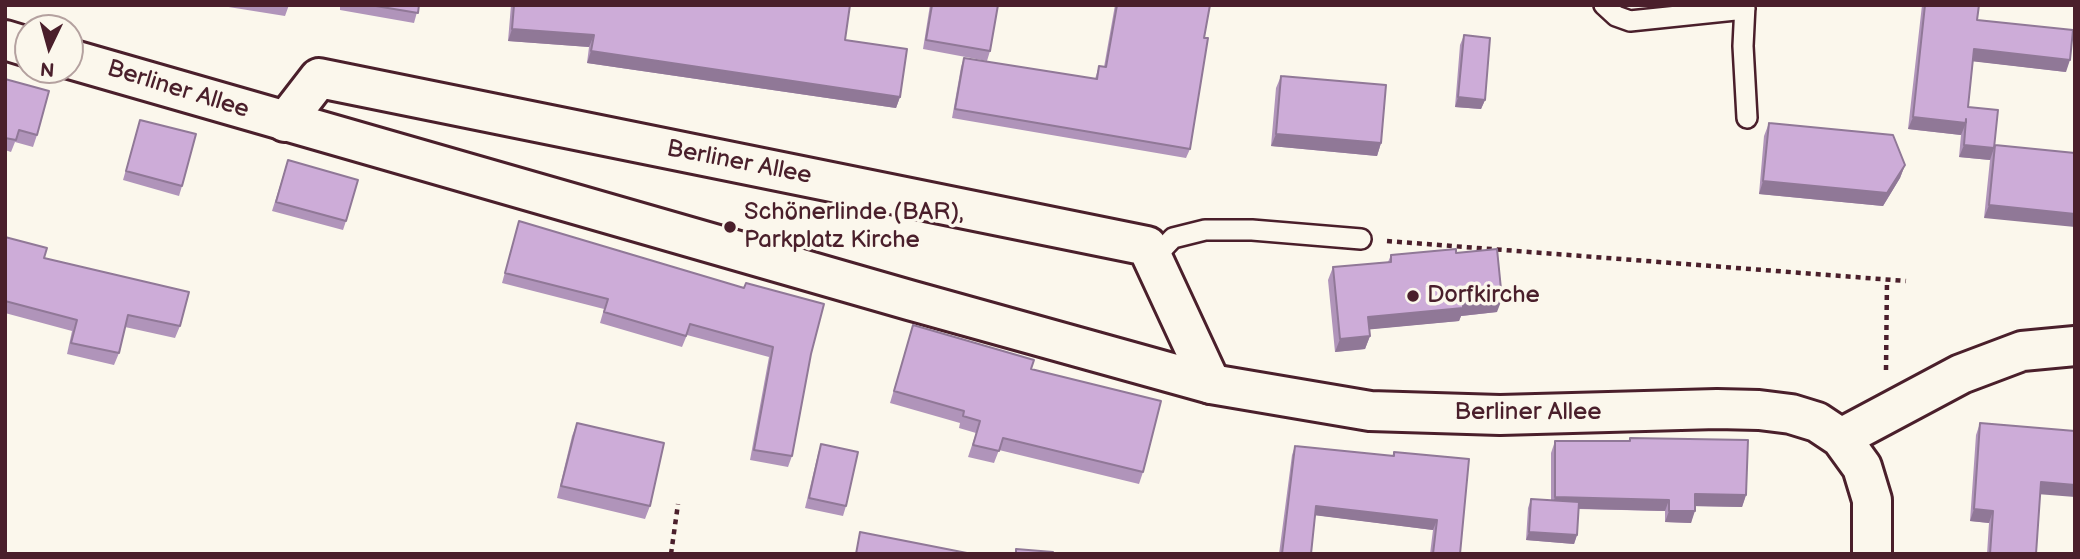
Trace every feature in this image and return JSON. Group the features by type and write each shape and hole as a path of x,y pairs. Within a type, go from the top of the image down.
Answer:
{"main road":[{"name":"Berliner Allee","path":"84,63 1211,384 1370,411 1512,415 1759,410 1791,414 1816,422 1841,438"},
{"name":"Berliner Allee","path":"285,122 319,78 1147,246 1153,259"},
{"path":"1153,259 1211,384"},
{"path":"1872,554 1871,500 1862,467 1841,438 1961,374 2022,351 2075,346"}],"lane":[{"path":"1604,5 1616,16 1630,21 1745,7 1743,46 1747,118"},
{"path":"1153,259 1172,238 1205,230 1252,230 1361,239"}],"path":[{"path":"1361,239 1906,281"},
{"path":"1886,370 1887,280"},
{"path":"671,554 678,504"}],"building":[{"path":"370,5 419,5 418,13"},
{"path":"514,5 850,5 845,40 907,49 900,97 591,51 594,35 512,29"},
{"path":"932,5 998,5 990,51 926,40"},
{"path":"1117,5 1210,5 1204,38 1208,38 1190,149 955,109 964,58 1097,79 1099,66 1106,67"},
{"path":"1925,5 1979,5 1977,20 2073,30 2070,60 1974,49 1968,107 1998,110 1994,148 1964,145 1966,123 1913,117"},
{"path":"1464,35 1490,38 1485,100 1458,97"},
{"path":"1281,76 1386,85 1381,143 1276,134"},
{"path":"5,79 14,81 14,84 49,91 37,135 19,130 16,140 5,138"},
{"path":"140,120 196,134 182,186 126,171"},
{"path":"1769,123 1893,135 1905,165 1887,193 1763,181"},
{"path":"1995,145 2075,153 2075,214 1989,205"},
{"path":"288,160 358,180 346,221 276,202"},
{"path":"519,221 744,288 746,283 824,304 811,354 792,456 754,450 773,347 690,324 686,336 604,312 608,299 505,273"},
{"path":"5,237 47,248 44,258 189,292 180,326 128,315 119,353 71,343 77,320 5,301"},
{"name":"Dorfkirche","path":"1456,249 1456,253 1497,249 1502,299 1463,303 1463,308 1368,317 1370,336 1340,339 1333,267 1391,262 1391,255"},
{"path":"913,325 1034,360 1031,369 1161,401 1143,472 1003,438 999,451 973,445 980,421 963,416 964,411 894,391"},
{"path":"577,423 664,443 650,506 561,486"},
{"path":"1980,423 2075,431 2075,485 2041,482 2036,554 1990,554 1993,511 1974,509"},
{"path":"1630,438 1748,440 1746,495 1695,494 1695,511 1669,511 1669,500 1555,497 1555,441 1630,441"},
{"path":"821,444 858,452 846,506 809,498"},
{"path":"1295,446 1394,456 1394,452 1469,459 1460,554 1433,554 1437,520 1316,506 1311,554 1282,554"},
{"path":"1531,499 1579,502 1577,535 1529,532"},
{"path":"860,532 972,554 856,554"},
{"path":"1016,549 1053,552 1053,554 1016,554"}],"place":[{"name":"Schönerlinde (BAR), Parkplatz Kirche","path":"730,227"},
{"name":"Dorfkirche","path":"1413,296"}]}
